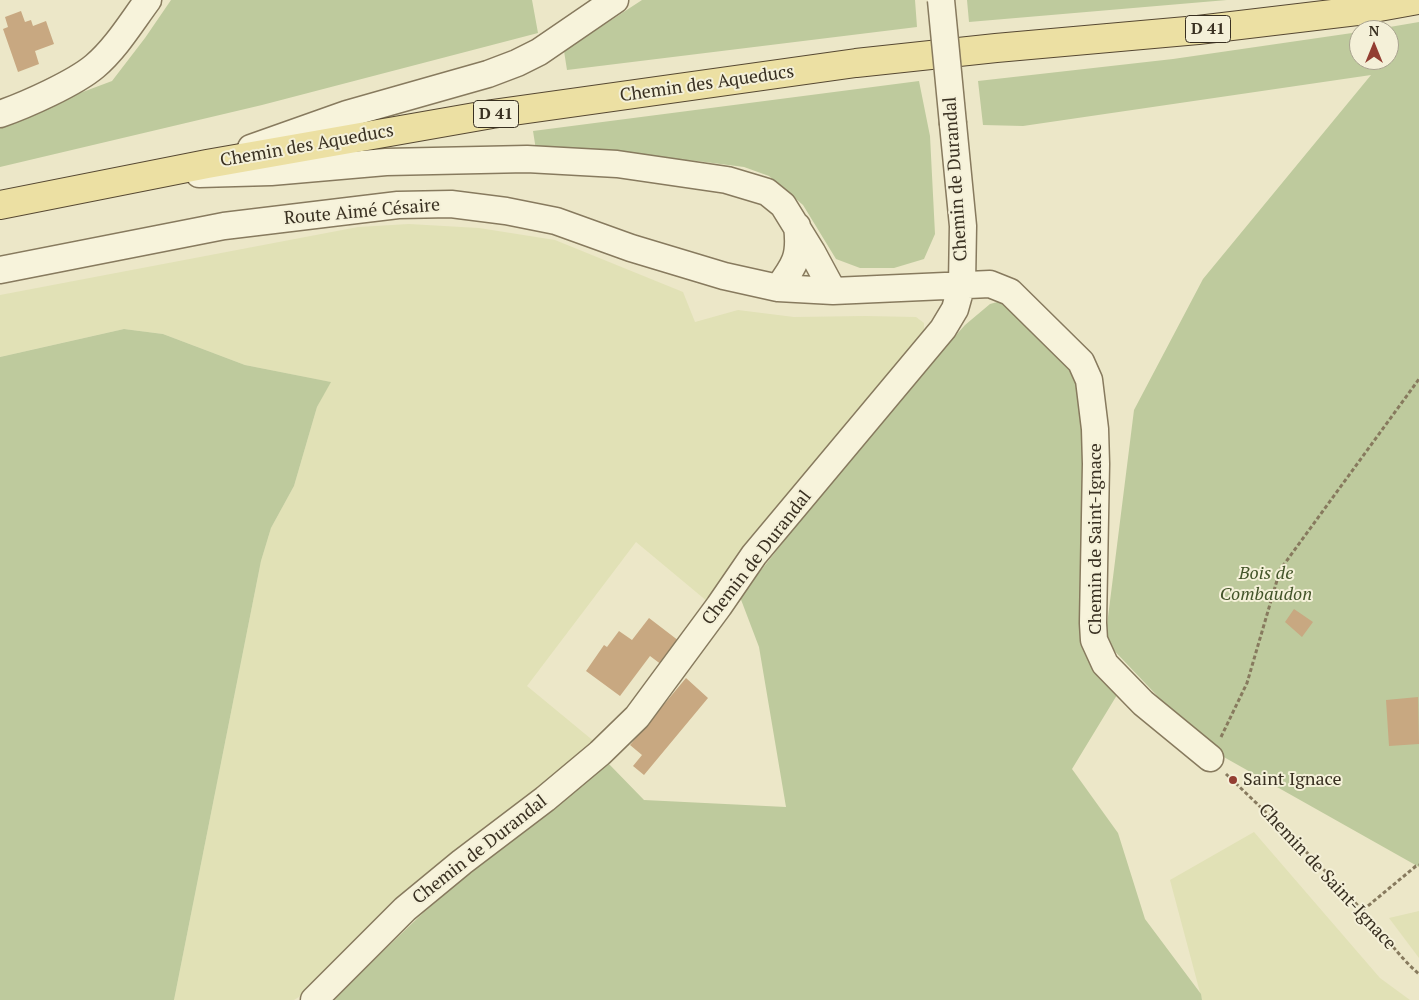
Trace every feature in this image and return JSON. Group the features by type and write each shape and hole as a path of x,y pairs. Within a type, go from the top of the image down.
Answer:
{"main road":[{"name":"Chemin des Aqueducs","path":"0,204 207,164 492,114 856,63 1198,30 1357,11 1418,0"}],"street":[{"path":"0,114 64,85 95,66 116,44 148,0"},
{"path":"207,164 347,114 480,77 517,63 539,52 615,0"},
{"name":"Chemin de Durandal","path":"314,1000 405,909 462,862 546,799 600,753 637,717 754,555 943,329 955,309 962,284 963,226 941,0"},
{"path":"143,176 271,172 386,162 527,159 617,164 727,180 767,192 783,205 797,226 833,291"},
{"name":"Route Aimé Césaire","path":"0,270 224,226 398,205 451,204 506,211 556,221 631,248 724,276 778,288 833,291"},
{"path":"778,288 791,270 796,259 800,244 797,226"},
{"name":"Chemin de Saint-Ignace","path":"833,291 990,284 1010,292 1081,362 1092,390 1096,429 1094,640 1105,664 1121,682 1143,703 1210,758"}],"path":[{"path":"1210,758 1247,684 1280,570 1419,379"},
{"name":"Chemin de Saint-Ignace","path":"1210,758 1302,846 1363,910 1408,964 1419,974"},
{"path":"1363,910 1419,865"}],"green space":[{"path":"171,0 532,0 538,33 262,105 0,167 0,123 112,81"},
{"path":"642,0 915,0 917,27 567,70 564,51"},
{"path":"967,0 1227,0 969,22"},
{"name":"Bois de Combaudon","path":"1419,22 1419,867 1206,747 1105,641 1134,410 1203,279 1371,75 1023,126 983,125 978,81 1173,59 1349,33 1349,70 1399,70 1399,25"},
{"path":"919,81 930,136 935,234 924,259 894,268 860,268 836,259 803,205 769,176 744,167 697,161 536,150 533,131"},
{"path":"409,224 479,228 555,240 683,292 695,322 738,310 794,317 916,317 924,323 924,337 853,414 772,515 708,602 636,542 527,686 596,743 313,988 294,1000 174,1000 261,561 271,528 294,486 317,407 330,382 245,365 163,334 124,329 0,357 0,295 358,227"},
{"path":"1001,301 1080,378 1097,671 1117,695 1072,769 1118,833 1145,919 1201,994 1202,1000 332,1000 423,913 460,881 608,763 644,800 786,807 759,647 740,597 869,433 965,325 990,304"},
{"path":"124,329 163,334 245,365 331,382 317,407 294,486 271,528 261,561 174,1000 0,1000 0,357"},
{"path":"1254,832 1380,978 1410,1000 1202,1000 1170,880"},
{"path":"1419,911 1419,958 1389,918"}],"building":[{"path":"21,11 25,22 31,20 33,26 46,21 54,44 35,51 39,64 18,72 3,29 8,27 5,17"},
{"path":"1294,609 1313,622 1302,637 1285,622"},
{"path":"649,618 679,641 662,665 650,656 620,696 586,671 604,645 607,647 619,631 632,640"},
{"path":"686,678 708,698 644,775 633,766 642,755 630,745"},
{"path":"1418,697 1419,744 1389,746 1386,700"}],"place":[{"name":"Saint Ignace","path":"1233,780"}]}
